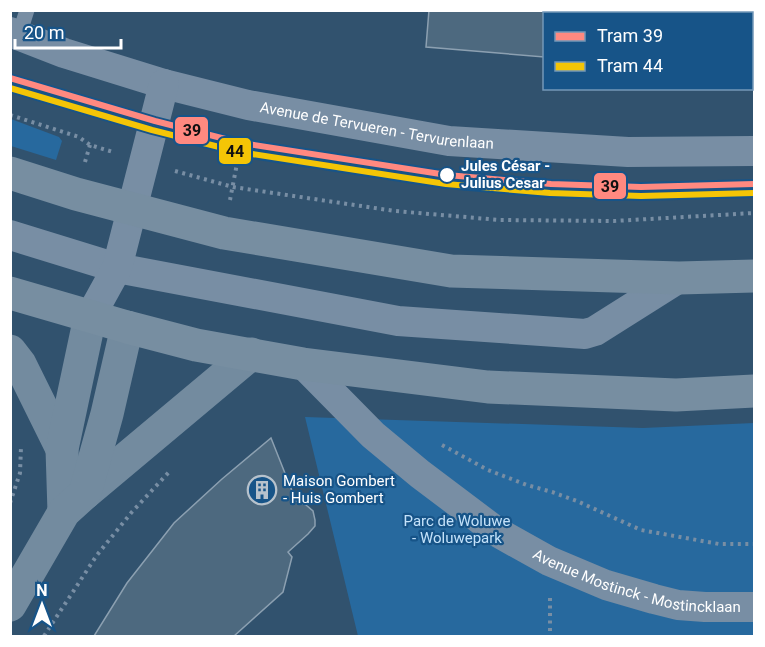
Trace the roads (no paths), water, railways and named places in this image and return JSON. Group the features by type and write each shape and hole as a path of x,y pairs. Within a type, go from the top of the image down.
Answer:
{"main road":[{"path":"10,173 59,189 224,232 451,271 679,278 754,276"},
{"path":"10,292 196,345 303,364 488,387 676,394 754,391"}],"street":[{"name":"Avenue de Tervueren - Tervurenlaan","path":"19,26 64,53 164,84 262,108 449,141 628,152 754,151"},
{"path":"55,436 90,316 117,268 164,84"},
{"path":"10,235 117,268 398,321 585,334 595,331 679,278"},
{"path":"10,605 75,503 107,414 127,327 117,268"},
{"path":"10,351 20,364 55,436 75,503"},
{"path":"75,503 251,354"},
{"name":"Avenue Mostinck - Mostincklaan","path":"303,364 373,435 420,474 497,532 533,552 606,585 654,600 705,607 754,607"}],"tram line":[{"name":"39","path":"10,78 155,121 241,143 447,175 551,184 641,187 754,184"},
{"name":"44","path":"10,88 152,130 239,152 446,184 550,193 641,196 754,193"}],"place":[{"name":"Jules César - Julius Cesar","path":"447,175"},
{"name":"Maison Gombert - Huis Gombert","path":"262,490"}],"park label":[{"name":"Parc de Woluwe - Woluwepark","path":"457,530"}]}
